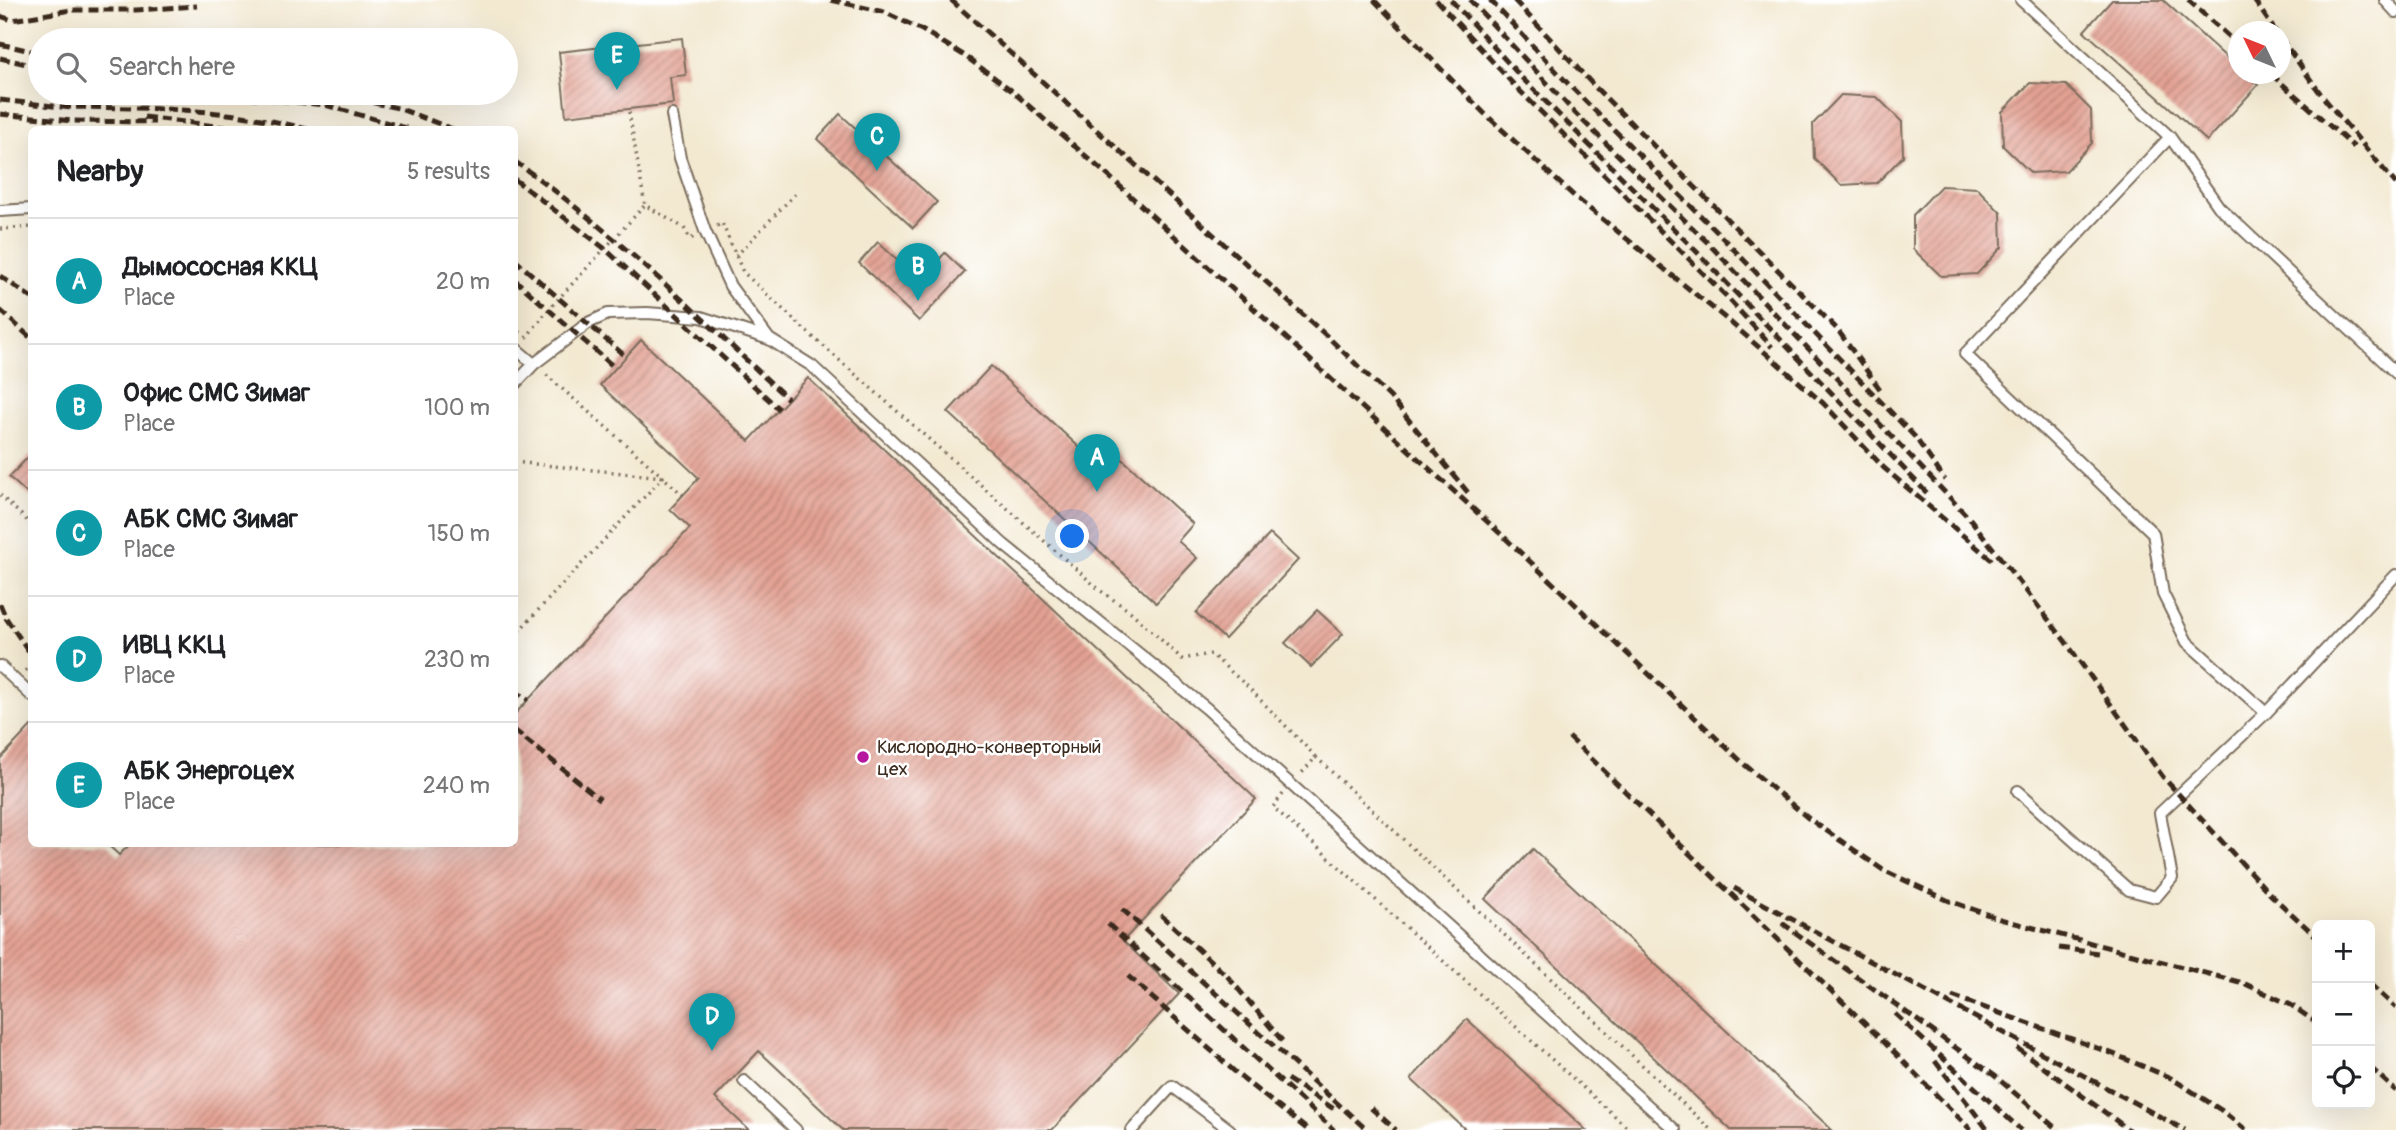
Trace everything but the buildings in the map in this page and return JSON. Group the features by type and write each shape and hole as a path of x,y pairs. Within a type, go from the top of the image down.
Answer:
{"lane":[{"path":"2021,0 2170,137 2219,207 2396,373"},
{"path":"2385,0 2396,12"},
{"path":"672,115 680,158 705,232 730,286 769,339"},
{"path":"2170,137 1965,354 2153,533 2163,594 2187,642 2266,713"},
{"path":"0,211 28,209"},
{"path":"518,381 534,364 574,332 608,314 648,313 701,317 769,339 812,366 1003,544 1206,708 1675,1130"},
{"path":"518,350 534,364"},
{"path":"2018,792 2129,890 2156,897 2172,878 2160,813 2266,713 2396,575"},
{"path":"0,666 28,692"},
{"path":"744,1081 796,1130"},
{"path":"1132,1130 1172,1086 1230,1130"}],"path":[{"path":"629,113 645,205"},
{"path":"736,256 795,194"},
{"path":"0,229 28,227"},
{"path":"518,330 527,337"},
{"path":"534,364 683,495"},
{"path":"518,462 663,477"},
{"path":"518,632 663,477"},
{"path":"0,495 28,521"},
{"path":"1316,757 1711,1130"}],"railway":[{"path":"831,0 884,12 922,30 965,56 1011,90 1503,536 1745,765 1808,818 1883,870 1947,900 2000,919 2243,983 2291,1005 2312,1020"},
{"path":"951,0 1329,338 1390,397 1470,495"},
{"path":"1374,0 1484,113 1575,197 1730,322 1823,403 1884,468 1994,562"},
{"path":"1436,0 1515,86 1726,296 1772,347"},
{"path":"1451,0 1521,77 1695,250 1928,494"},
{"path":"1470,0 1575,113 1708,243 1971,520 2065,641 2163,777 2271,895 2312,932"},
{"path":"1490,0 1573,89 1714,229 1915,437 1945,480"},
{"path":"1514,0 1597,89 1837,329 1882,392"},
{"path":"2188,0 2228,36"},
{"path":"2254,0 2268,21"},
{"path":"0,16 12,20 71,10 197,6"},
{"path":"0,44 28,50"},
{"path":"2291,52 2323,97 2396,184"},
{"path":"0,58 28,64"},
{"path":"2282,84 2354,147"},
{"path":"0,100 28,103"},
{"path":"44,105 71,108"},
{"path":"325,105 399,126"},
{"path":"384,105 445,126"},
{"path":"61,107 217,113 294,126"},
{"path":"0,114 73,121 155,122"},
{"path":"144,117 216,126"},
{"path":"518,164 621,245 788,399"},
{"path":"518,182 604,248 779,409"},
{"path":"518,262 626,357"},
{"path":"0,276 28,295"},
{"path":"518,283 615,368"},
{"path":"0,310 28,335"},
{"path":"0,604 6,618 28,650"},
{"path":"518,693 528,700"},
{"path":"518,733 600,799"},
{"path":"1569,737 1971,1130"},
{"path":"1734,888 2185,1130"},
{"path":"1122,909 1367,1130"},
{"path":"1161,915 1228,977 1285,1044"},
{"path":"1782,923 1995,1076 2058,1130"},
{"path":"1108,924 1334,1130"},
{"path":"2059,948 2098,953"},
{"path":"1128,976 1243,1079 1308,1130"},
{"path":"2375,989 2396,1008"},
{"path":"1952,996 2111,1053 2171,1078 2221,1110 2246,1130"},
{"path":"1895,1014 2021,1130"},
{"path":"2017,1048 2129,1130"},
{"path":"1935,1061 1988,1130"},
{"path":"2375,1072 2396,1091"},
{"path":"1287,1079 1334,1109"},
{"path":"1371,1108 1396,1130"}],"place":[{"name":"АБК Энергоцех","path":"617,90"},
{"name":"АБК СМС Зимаг","path":"877,171"},
{"name":"Офис СМС Зимаг","path":"918,301"},
{"name":"Дымососная ККЦ","path":"1097,492"},
{"name":"Кислородно-конверторный цех","path":"863,757"},
{"name":"ИВЦ ККЦ","path":"712,1051"}]}
